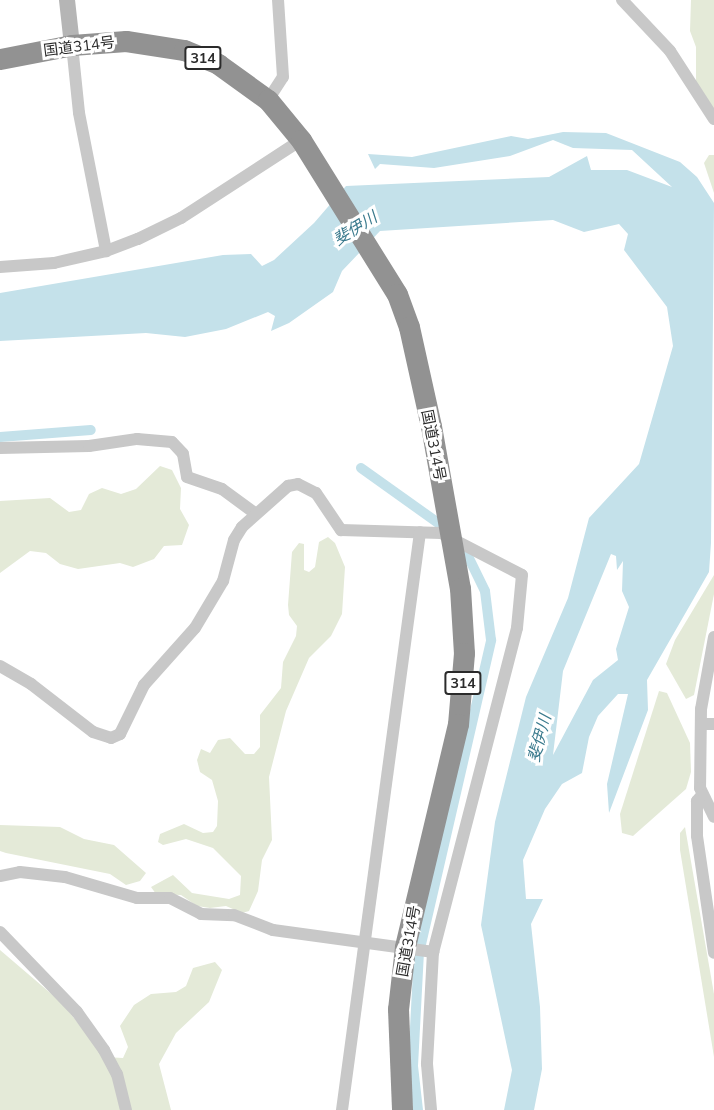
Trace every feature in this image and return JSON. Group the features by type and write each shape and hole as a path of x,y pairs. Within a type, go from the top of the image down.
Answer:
{"highway":[{"name":"国道314号","path":"0,59 72,45 126,41 184,50 218,64 268,100 302,142 379,261 397,294 412,338 451,538 464,626 463,684 449,765 405,947 398,1009 402,1110"}],"main road":[{"path":"67,0 72,45"}],"street":[{"path":"268,100 283,77 278,0"},
{"path":"622,0 648,23 670,51 693,93 714,119"},
{"path":"72,45 79,112 106,252"},
{"path":"0,267 54,262 106,252 181,218 302,142"},
{"path":"0,448 89,446 137,439 172,442 183,454 187,477 222,489 256,514"},
{"path":"0,666 31,684 93,732 111,738 120,734 144,684 195,628 223,581 234,540 256,514 288,486 298,484 315,493 341,530 441,533 522,575 517,628 433,952 428,1024 431,1110"},
{"path":"342,1110 420,532"},
{"path":"714,637 701,724 702,795 714,817"},
{"path":"701,724 714,724"},
{"path":"702,795 697,801 697,836 714,953"},
{"path":"0,876 20,872 65,877 137,898 170,898 201,914 234,915 273,930 366,940 433,952"},
{"path":"0,932 77,1012 104,1050 117,1074 126,1110"}],"green space":[{"path":"691,0 714,0 714,114 696,87 696,47 690,31"},
{"path":"709,155 714,155 714,193 704,163"},
{"path":"160,466 172,470 181,488 180,509 189,525 182,545 164,546 154,559 133,567 120,563 78,569 60,564 46,553 30,551 0,573 0,501 50,498 69,512 81,510 89,494 102,488 121,494 136,489"},
{"path":"328,537 335,543 345,567 342,614 331,636 309,658 286,711 269,777 272,840 262,860 258,891 249,911 242,913 226,906 210,908 197,906 181,895 156,894 151,887 173,875 192,893 229,899 240,895 241,876 213,848 186,839 163,845 158,842 160,834 184,824 203,833 213,832 217,826 218,801 212,780 200,772 197,760 201,749 210,753 218,740 230,738 245,754 254,754 260,747 260,715 281,688 283,662 296,636 297,626 289,615 288,605 292,552 299,543 304,544 304,570 309,572 315,567 319,542"},
{"path":"714,575 714,594 694,695 686,699 666,664 675,640"},
{"path":"659,691 667,693 690,743 691,772 686,789 633,836 622,833 620,814"},
{"path":"0,825 60,827 84,839 114,845 146,873 140,881 126,885 110,874 6,853 0,851"},
{"path":"685,827 714,994 714,1057 680,850 680,833"},
{"path":"0,950 62,1003 105,1057 123,1058 128,1047 120,1026 134,1005 151,994 176,992 186,986 193,968 215,962 222,970 209,1002 176,1033 159,1064 171,1110 0,1110"}],"water":[{"name":"斐伊川","path":"563,132 606,133 680,162 697,177 714,203 711,543 709,572 647,680 648,710 609,813 607,784 628,694 618,694 598,716 589,737 582,773 562,784 545,809 523,860 526,899 543,899 531,924 540,1007 542,1069 534,1110 504,1110 512,1070 481,925 495,822 526,697 568,598 589,518 639,464 673,346 667,307 624,250 628,234 619,224 584,232 553,220 380,231 342,271 333,292 289,323 271,331 275,316 268,312 226,329 185,337 146,333 0,341 0,293 223,255 251,254 262,266 274,260 314,223 346,186 549,177 587,156 591,170 627,170 672,187 632,150 573,148 553,140 510,156 434,168 380,164 375,169 368,154 412,157 511,136 528,139","holes":["611,554 616,556 617,570 623,561 622,591 629,607 616,649 618,660 593,680 553,755 563,671"]}],"waterway":[{"path":"0,437 91,430"},
{"path":"361,468 438,523"},
{"path":"418,1110 413,1066 419,953 491,640 485,591 466,552"}]}
